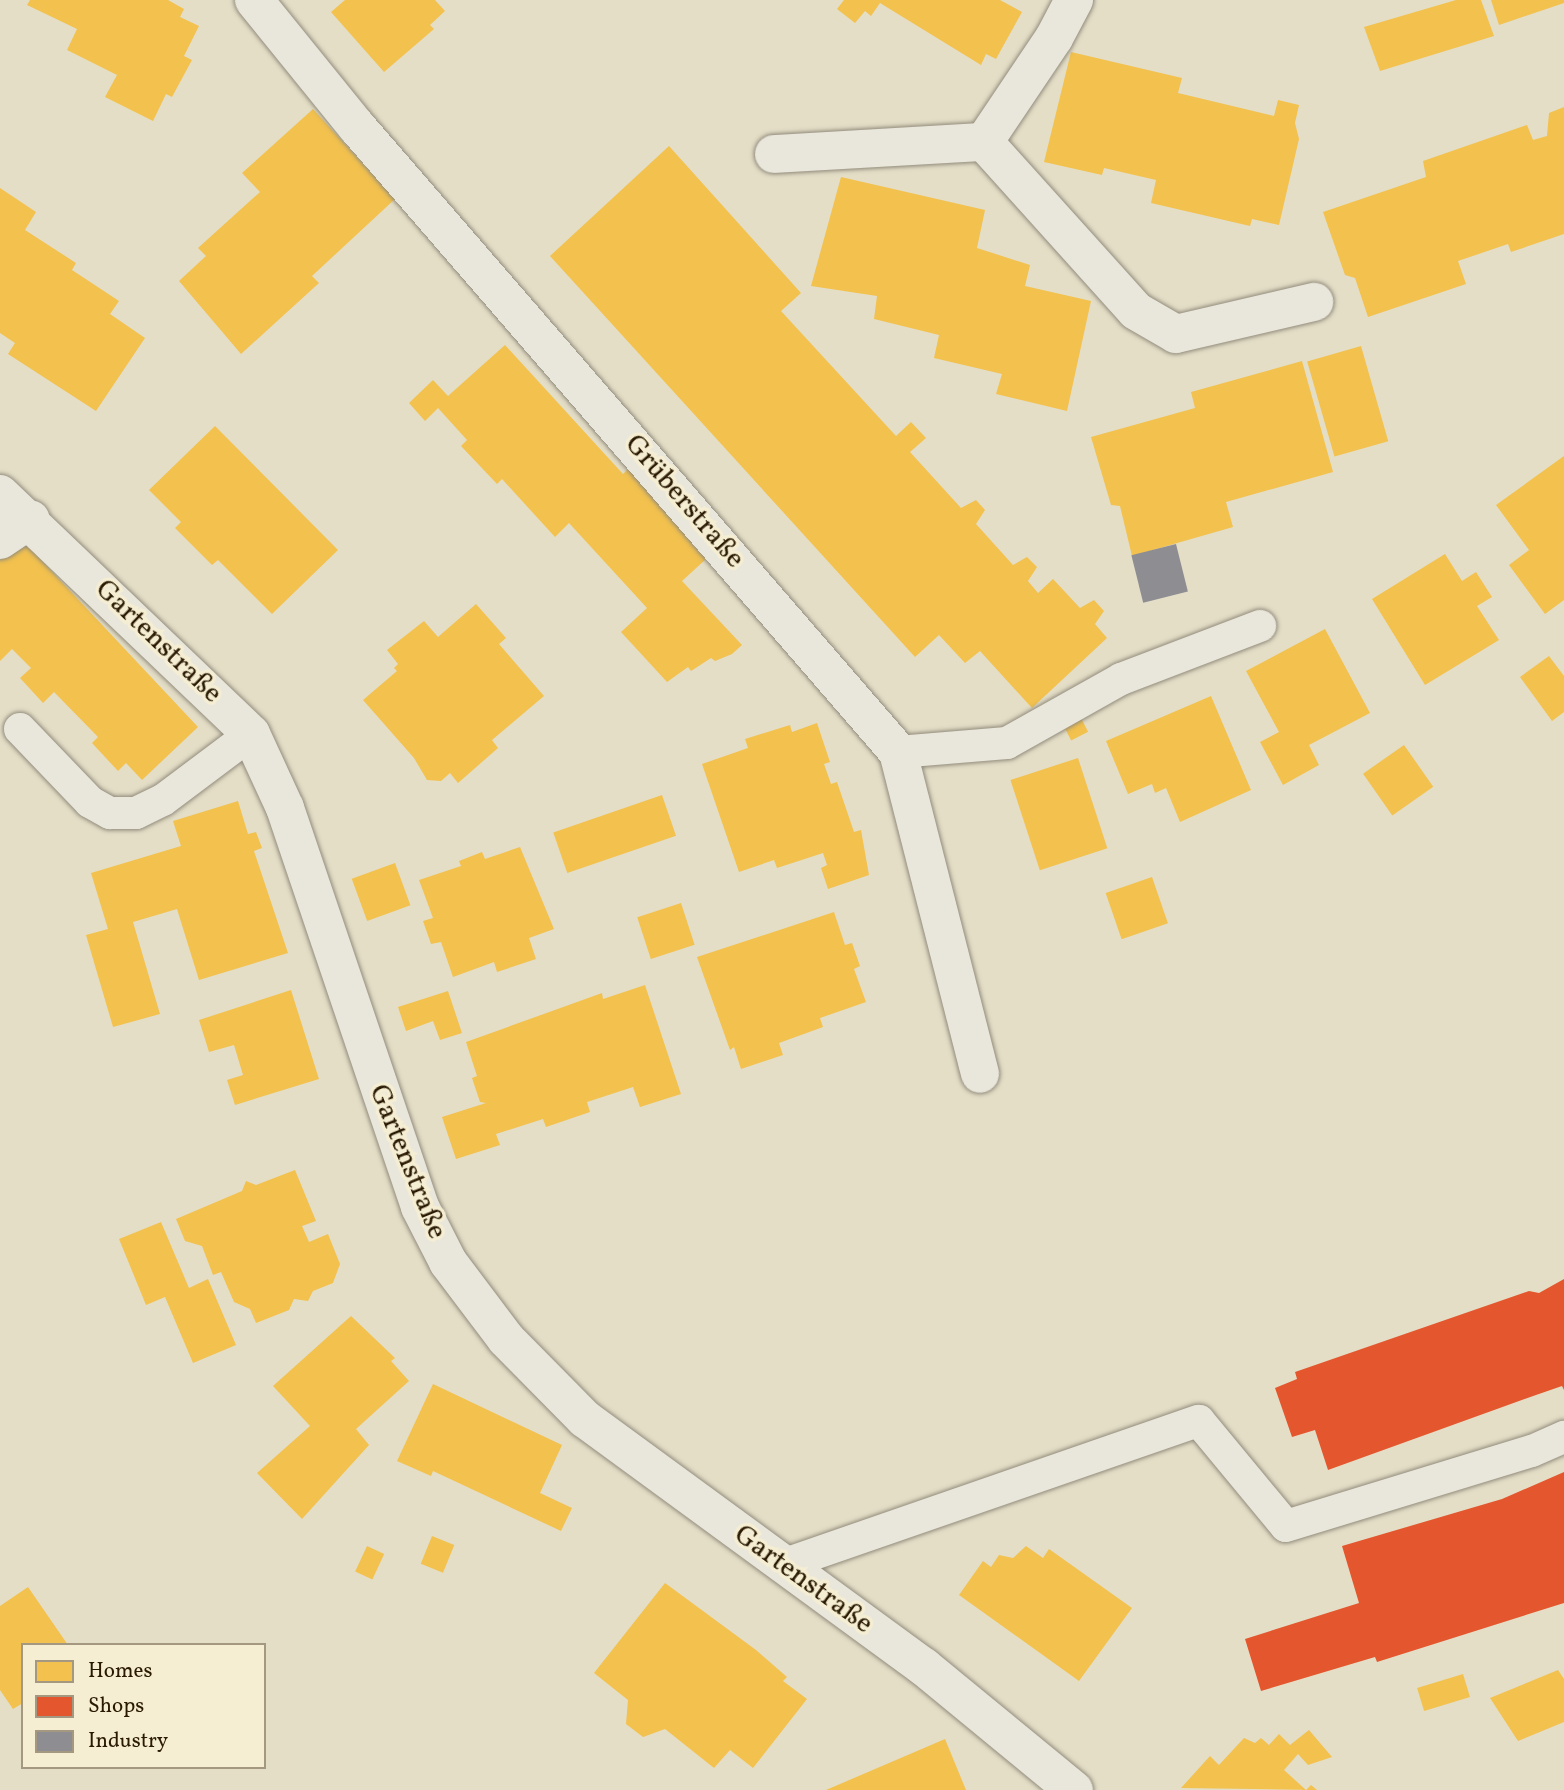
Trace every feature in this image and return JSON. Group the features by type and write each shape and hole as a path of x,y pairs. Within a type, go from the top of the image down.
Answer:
{"street":[{"name":"Grüberstraße","path":"254,0 374,147 898,752 980,1073"},
{"path":"984,142 1054,38 1073,0"},
{"path":"774,154 984,142"},
{"path":"984,142 1136,311 1176,334 1314,302"},
{"name":"Gartenstraße","path":"0,494 15,529 251,734 285,808 391,1133 420,1208 449,1262 506,1339 586,1419 924,1667 1074,1790"}],"lane":[{"path":"898,752 1007,743 1122,679 1260,626"},
{"path":"20,729 90,802 110,813 136,813 163,800 251,734"},
{"path":"785,1564 1199,1421 1286,1525 1532,1451 1564,1437"}],"building: Homes":[{"path":"30,0 168,0 184,9 180,17 199,26 184,56 192,60 172,97 166,94 153,121 105,97 117,75 67,50 77,29 27,5"},
{"path":"345,0 435,0 445,11 430,25 434,29 384,72 331,12"},
{"path":"844,0 1000,0 1022,12 996,59 986,54 981,65 880,3 871,16 865,11 855,23 837,9"},
{"path":"1456,0 1481,0 1494,36 1380,71 1364,27"},
{"path":"1491,0 1564,0 1564,3 1499,25"},
{"path":"1071,52 1182,78 1178,93 1274,116 1278,100 1299,105 1295,123 1299,139 1279,225 1252,219 1250,226 1151,203 1156,180 1104,168 1102,175 1044,162"},
{"path":"1564,107 1564,234 1511,252 1508,244 1458,261 1466,284 1368,317 1355,278 1345,275 1323,212 1426,177 1423,161 1527,125 1533,140 1547,136 1549,113"},
{"path":"313,109 395,199 312,276 319,283 241,354 179,281 206,256 198,248 260,192 242,173"},
{"path":"669,146 801,293 781,311 896,436 911,422 926,438 910,452 961,508 976,500 985,510 976,524 1013,565 1027,557 1037,567 1028,581 1038,593 1053,579 1080,608 1094,600 1104,611 1095,624 1107,638 1032,708 980,651 965,663 939,635 915,657 550,256"},
{"path":"841,177 985,210 977,248 1030,265 1025,286 1091,301 1067,411 996,394 1002,374 934,358 939,335 874,319 877,296 811,286"},
{"path":"0,188 36,212 25,230 76,263 72,270 119,301 110,314 145,338 96,411 8,354 15,343 0,333"},
{"path":"505,345 623,474 634,463 701,536 692,544 706,559 682,581 742,645 732,654 715,661 711,658 691,671 688,667 667,682 621,632 647,608 569,523 555,537 502,479 497,484 461,446 467,440 438,408 425,421 409,403 433,380 448,396"},
{"path":"1361,346 1388,441 1334,457 1307,361"},
{"path":"1302,361 1333,472 1226,502 1233,527 1132,556 1120,506 1111,505 1091,437 1195,408 1191,392"},
{"path":"215,426 338,550 272,614 218,560 212,565 175,528 181,522 149,490"},
{"path":"1564,456 1564,600 1545,614 1509,565 1529,550 1496,505"},
{"path":"28,546 198,727 142,780 126,763 118,771 92,743 98,737 54,692 43,703 20,678 31,668 12,649 0,661 0,560 11,549"},
{"path":"1445,554 1462,581 1476,572 1492,597 1477,606 1499,640 1425,685 1372,599"},
{"path":"476,604 506,638 499,644 544,696 492,740 498,748 458,783 450,773 441,781 427,780 414,758 363,700 397,671 394,668 398,664 387,650 424,621 438,637"},
{"path":"1325,629 1370,713 1309,745 1319,765 1283,785 1260,742 1279,732 1246,671"},
{"path":"1549,656 1564,676 1564,712 1552,721 1520,677"},
{"path":"1211,696 1251,790 1180,822 1166,788 1155,793 1152,784 1128,794 1106,741"},
{"path":"1079,714 1088,732 1071,740 1062,723"},
{"path":"817,723 830,762 824,764 831,784 837,782 854,832 861,830 869,875 828,889 821,868 827,865 823,853 777,868 774,860 739,872 702,764 748,748 745,739 790,725 792,732"},
{"path":"1404,745 1433,787 1392,815 1363,774"},
{"path":"1078,758 1107,848 1040,870 1010,780"},
{"path":"662,795 676,836 567,873 553,832"},
{"path":"238,801 248,834 256,832 262,848 254,851 288,953 199,980 177,909 133,922 160,1014 113,1027 86,935 108,929 91,873 181,846 173,821"},
{"path":"520,847 554,929 529,938 536,959 497,972 494,962 453,977 441,942 431,944 423,921 433,918 419,880 461,866 459,861 482,852 485,859"},
{"path":"395,863 410,905 367,921 352,879"},
{"path":"1152,877 1168,923 1122,939 1106,893"},
{"path":"681,903 695,945 651,959 637,917"},
{"path":"834,912 845,945 852,943 860,966 854,969 866,1002 820,1018 823,1027 779,1043 783,1055 741,1069 734,1047 730,1050 697,957"},
{"path":"645,985 681,1094 640,1107 633,1087 587,1102 590,1112 546,1127 543,1119 496,1134 500,1145 456,1159 442,1117 486,1103 480,1102 472,1078 477,1076 466,1042 602,993 603,999"},
{"path":"291,990 319,1079 235,1105 227,1080 243,1075 234,1045 209,1052 199,1020"},
{"path":"448,991 462,1033 440,1040 433,1021 406,1031 398,1007"},
{"path":"295,1170 316,1221 302,1226 309,1242 328,1234 340,1264 333,1283 313,1291 308,1301 294,1299 289,1310 256,1323 250,1309 234,1302 221,1272 213,1275 202,1246 185,1241 176,1219 242,1191 246,1181 256,1185"},
{"path":"161,1222 189,1288 208,1279 236,1345 193,1363 165,1297 146,1305 119,1239"},
{"path":"351,1316 395,1358 391,1361 409,1381 356,1429 369,1445 302,1519 257,1473 310,1426 273,1386"},
{"path":"433,1384 562,1445 540,1493 572,1508 561,1531 433,1471 431,1476 397,1461"},
{"path":"432,1536 454,1545 443,1573 421,1564"},
{"path":"367,1546 384,1554 372,1579 355,1571"},
{"path":"1026,1546 1043,1558 1049,1549 1132,1608 1079,1681 959,1595 983,1561 991,1567 999,1555 1013,1558"},
{"path":"665,1583 756,1650 787,1677 783,1681 807,1699 753,1768 730,1750 714,1768 665,1729 643,1737 626,1724 628,1700 594,1673"},
{"path":"28,1587 67,1643 21,1643 21,1704 13,1709 0,1690 0,1606"},
{"path":"1558,1670 1564,1679 1564,1722 1518,1741 1490,1698"},
{"path":"1463,1674 1470,1697 1424,1711 1417,1688"},
{"path":"1309,1730 1332,1757 1308,1765 1298,1754 1284,1770 1306,1790 1181,1788 1210,1756 1219,1765 1244,1738 1255,1743 1261,1738 1269,1745 1279,1734 1290,1745"},
{"path":"945,1739 966,1790 826,1790"}],"building: Shops":[{"path":"1564,1279 1564,1390 1562,1386 1328,1470 1315,1430 1292,1437 1275,1388 1297,1379 1295,1372 1529,1291 1539,1293"},
{"path":"1564,1472 1564,1603 1377,1662 1375,1657 1261,1691 1245,1639 1359,1603 1342,1546 1502,1499"}],"building: Industry":[{"path":"1176,544 1188,592 1143,603 1131,555"}]}
